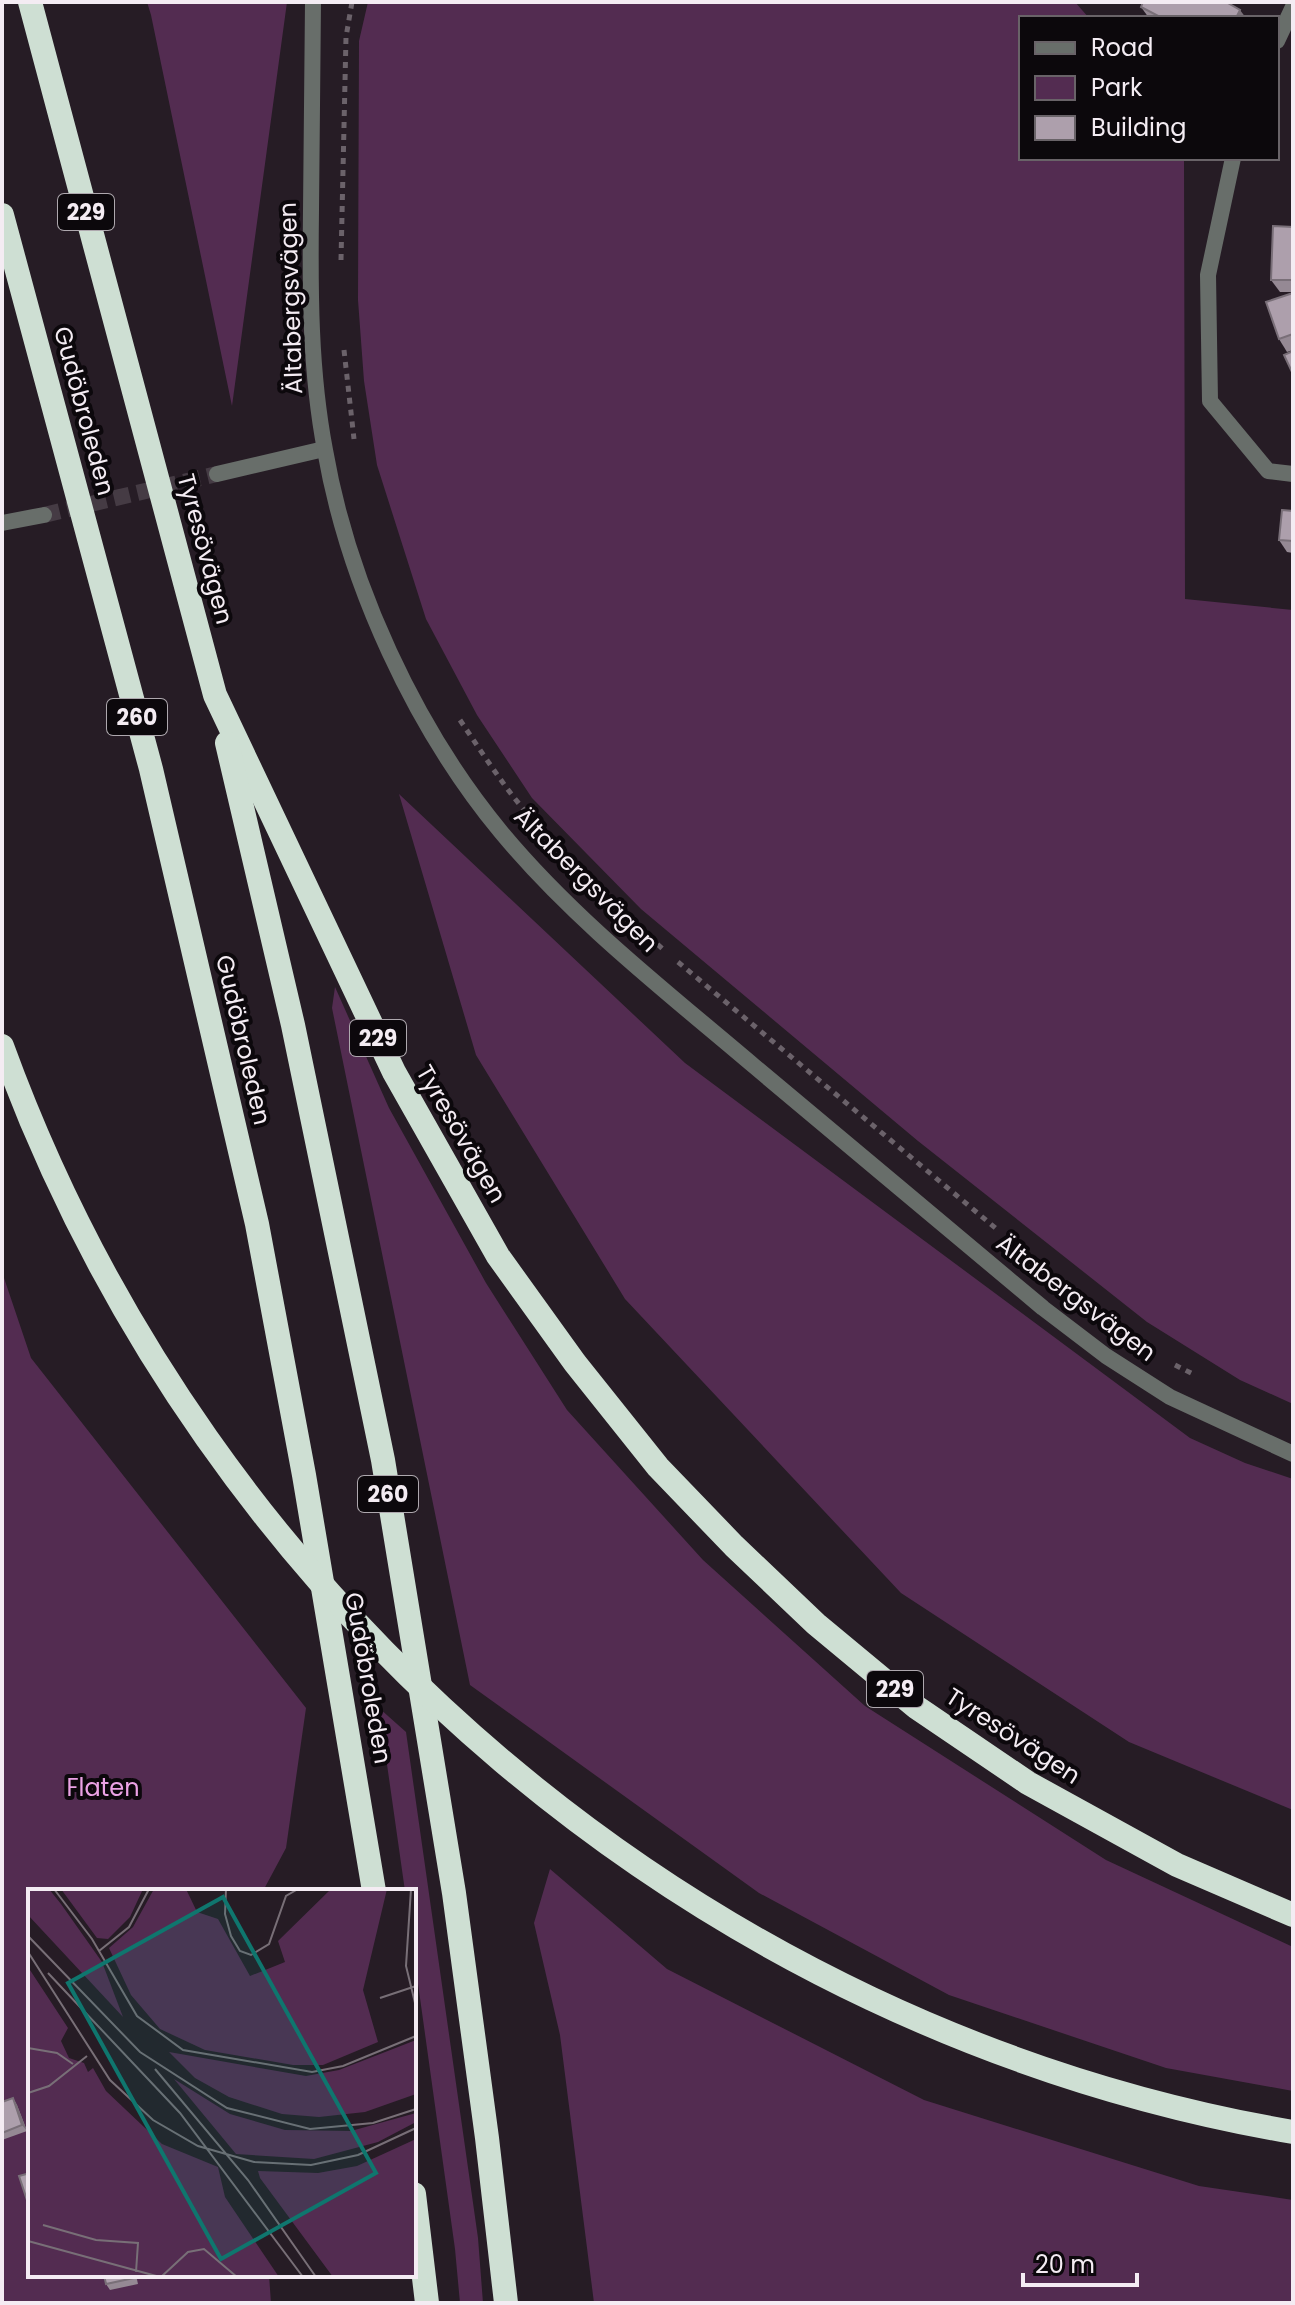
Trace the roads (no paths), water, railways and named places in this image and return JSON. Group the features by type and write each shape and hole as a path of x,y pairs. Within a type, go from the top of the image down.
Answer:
{"highway":[{"name":"Tyresövägen","path":"30,2 215,695 394,1072 498,1256 575,1363 658,1467 734,1546 816,1624 916,1707 1028,1783 1177,1865 1293,1915"},
{"name":"Gudöbroleden","path":"2,215 151,769 257,1224 310,1505 374,1889"},
{"name":"Gudöbroleden","path":"215,695 293,1025 383,1460 454,1893 506,2303"},
{"path":"2,1046 55,1175 115,1294 183,1405 255,1503 319,1582 389,1657 494,1755 613,1848 682,1895 793,1960 909,2018 1085,2083 1244,2123 1293,2132"},
{"path":"416,2211 427,2303"}],"street":[{"name":"Ältabergsvägen","path":"313,2 311,271 314,373 324,449 336,503 371,609 407,686 447,756 500,831 555,890 640,970 942,1224 1106,1356 1170,1397 1293,1454"},
{"path":"1279,37 1293,7"},
{"path":"1233,160 1208,275 1210,401 1268,471 1293,474"},
{"path":"217,474 324,449"},
{"path":"2,523 44,515"}],"tunnel":[{"path":"44,515 217,474"}],"park label":[{"name":"Flaten","path":"103,1788"}]}
